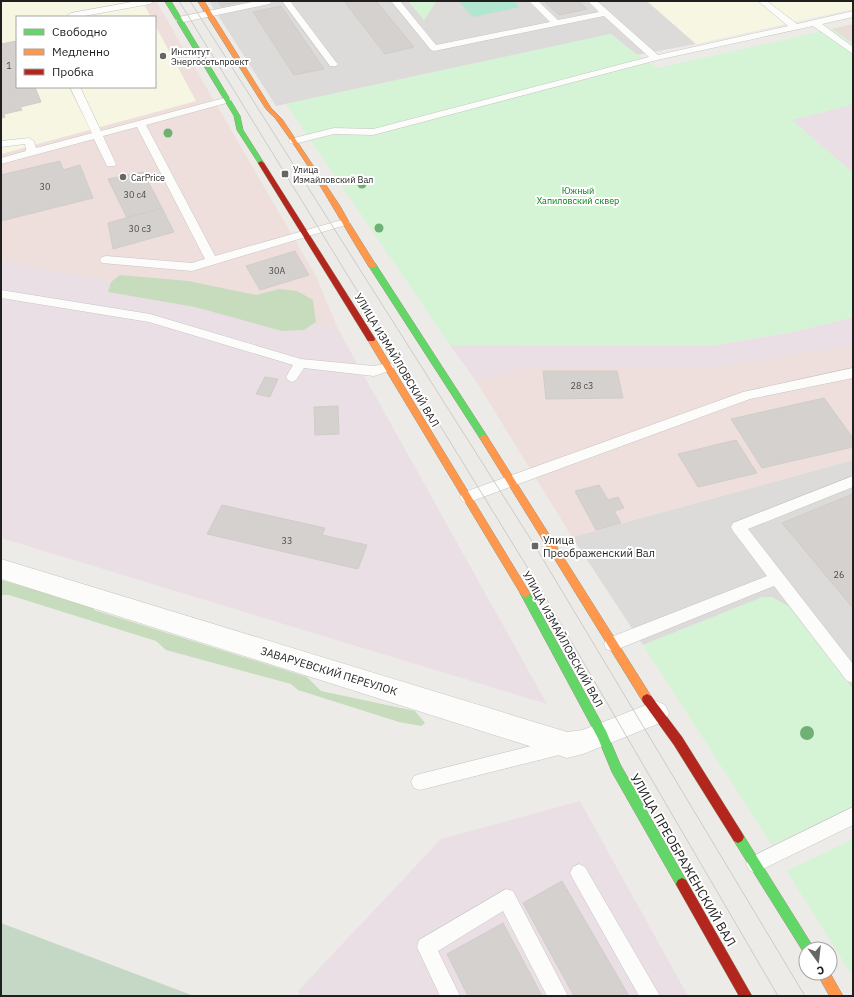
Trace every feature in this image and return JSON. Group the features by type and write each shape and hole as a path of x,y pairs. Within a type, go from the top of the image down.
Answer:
{"main road":[{"name":"УЛИЦА ИЗМАЙЛОВСКИЙ ВАЛ","path":"168,1 237,116 240,130 294,217 306,233 525,593 602,734"},
{"path":"202,1 269,109 280,120 337,206 345,222 511,482 612,644 656,713 678,741 803,941"},
{"name":"УЛИЦА ПРЕОБРАЖЕНСКИЙ ВАЛ","path":"602,734 616,768 746,996"},
{"path":"828,981 837,996"}],"street":[{"name":"ЗАВАРУЕВСКИЙ ПЕРЕУЛОК","path":"1,569 567,745"},
{"path":"567,745 583,742 656,713"}],"lane":[{"path":"71,16 150,1"},
{"path":"179,20 269,1"},
{"path":"286,1 333,64"},
{"path":"395,1 434,48 605,13"},
{"path":"533,1 556,23"},
{"path":"592,1 656,58"},
{"path":"762,1 795,27"},
{"path":"294,141 334,131 374,132 656,58 853,14"},
{"path":"814,23 853,51"},
{"path":"75,88 111,164"},
{"path":"1,161 227,100"},
{"path":"140,123 212,261"},
{"path":"1,144 29,140 32,153"},
{"path":"106,260 192,267 345,222"},
{"path":"1,294 150,318 301,363 374,371 388,367"},
{"path":"292,377 301,363"},
{"path":"467,497 748,395 853,373"},
{"path":"853,481 738,527 853,676"},
{"path":"612,644 777,578"},
{"path":"420,782 567,745"},
{"path":"755,864 853,816"},
{"path":"579,873 650,996"},
{"path":"450,996 426,947 506,898 558,996"}],"shaded area":[{"path":"1,1 156,1 316,276 338,329 211,306 95,278 1,261"},
{"name":"Институт Энергосетьпроект","path":"1,1 142,1 150,16 16,16 16,88 156,88 156,27 196,101 1,154"},
{"path":"209,1 647,1 696,44 637,55 611,34 276,106"},
{"path":"647,1 853,1 853,9 696,44"},
{"path":"853,24 853,44 832,29"},
{"path":"853,104 853,173 791,120"},
{"path":"1,261 95,278 211,306 338,329 547,704 1,538"},
{"path":"853,317 853,345 719,367 527,367 476,381 450,345 709,346 797,331"},
{"path":"853,345 853,460 572,537 476,381 527,367 719,367"},
{"path":"853,460 853,689 788,606 763,597 643,645 572,537"},
{"path":"580,801 688,996 300,996 298,991 441,839"},
{"path":"1,923 194,996 1,996"}],"green space":[{"path":"408,1 437,1 424,20"},
{"path":"513,1 520,7 473,17 459,2"},
{"name":"Южный Хапиловский сквер","path":"832,29 853,44 853,104 792,120 853,173 853,317 797,331 709,346 450,345 286,104 611,34 637,55 658,68"},
{"path":"120,275 188,281 256,295 279,289 297,291 313,300 316,322 304,330 282,331 195,307 108,292 111,282"},
{"path":"1,580 91,606 94,610 307,677 321,691 415,711 425,723 421,726 399,722 298,690 291,684 166,650 156,641 9,595 1,595"},
{"path":"763,597 772,597 788,606 853,689 853,807 772,845 643,645"},
{"path":"853,839 853,977 838,953 838,941 831,941 787,871"}],"building":[{"path":"218,1 245,1 221,6"},
{"path":"344,1 376,1 414,47 385,54"},
{"path":"544,1 578,1 587,9 559,15"},
{"path":"281,6 324,69 294,75 253,12"},
{"path":"16,41 16,88 35,88 41,102 20,107 22,110 4,114 5,117 1,118 1,44"},
{"path":"60,161 63,170 80,165 93,198 1,221 1,175"},
{"path":"143,172 162,208 127,218 108,179"},
{"path":"162,208 174,232 113,249 108,223"},
{"path":"295,251 309,275 260,290 246,266"},
{"path":"543,371 617,371 623,398 546,399"},
{"path":"265,377 278,379 270,397 256,394"},
{"path":"824,398 853,438 853,447 762,468 731,419"},
{"path":"338,406 339,434 315,435 314,407"},
{"path":"736,440 757,473 698,487 678,454"},
{"path":"599,485 608,500 618,497 624,508 614,511 621,523 596,530 575,491"},
{"path":"853,494 853,608 782,523"},
{"path":"222,505 325,528 322,535 367,545 358,569 207,534"},
{"path":"562,881 629,996 574,996 523,903"},
{"path":"503,923 542,996 468,996 447,954"}],"tram line":[{"path":"179,1 540,588 778,996"},
{"path":"190,1 535,546 805,996"}],"traffic: fast":[{"path":"168,1 237,116 240,130 261,163"},
{"path":"372,265 484,438"},
{"path":"525,593 602,735 616,768 682,884"},
{"path":"738,837 803,941"}],"traffic: slow":[{"path":"201,1 269,109 280,120 337,206 345,222 372,265"},
{"path":"371,339 525,593"},
{"path":"484,438 647,699"},
{"path":"828,981 837,996"}],"traffic: jam":[{"path":"261,163 371,339"},
{"path":"647,699 678,741 738,837"},
{"path":"682,884 746,996"}],"place":[{"name":"Институт Энергосетьпроект","path":"163,56"},
{"name":"Улица Измайловский Вал","path":"285,174"},
{"name":"CarPrice","path":"123,177"},
{"name":"Улица Преображенский Вал","path":"535,546"}]}
